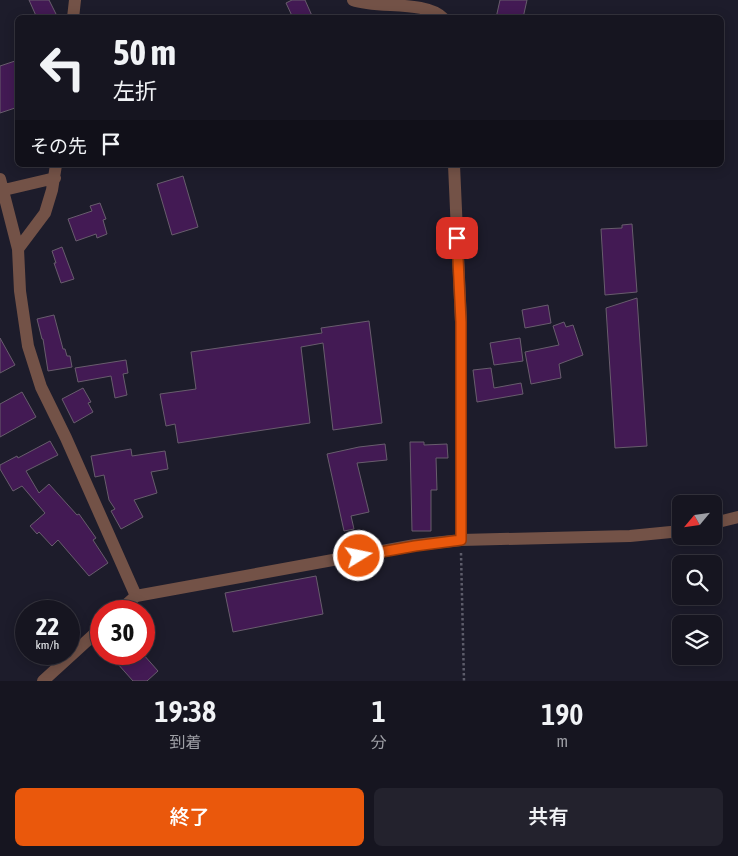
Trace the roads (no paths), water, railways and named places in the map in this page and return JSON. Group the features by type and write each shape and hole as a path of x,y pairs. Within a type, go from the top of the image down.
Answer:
{"street":[{"path":"73,15 75,0"},
{"path":"353,0 364,4 390,2 417,5 435,10 440,15"},
{"path":"454,167 461,322 461,540"},
{"path":"18,249 45,212 56,171 2,184 18,249 24,327 32,362 41,387 66,438 136,596"},
{"path":"722,521 738,517"},
{"path":"131,600 136,596 415,546 461,540 630,536 672,532"},
{"path":"43,681 90,638"}]}
